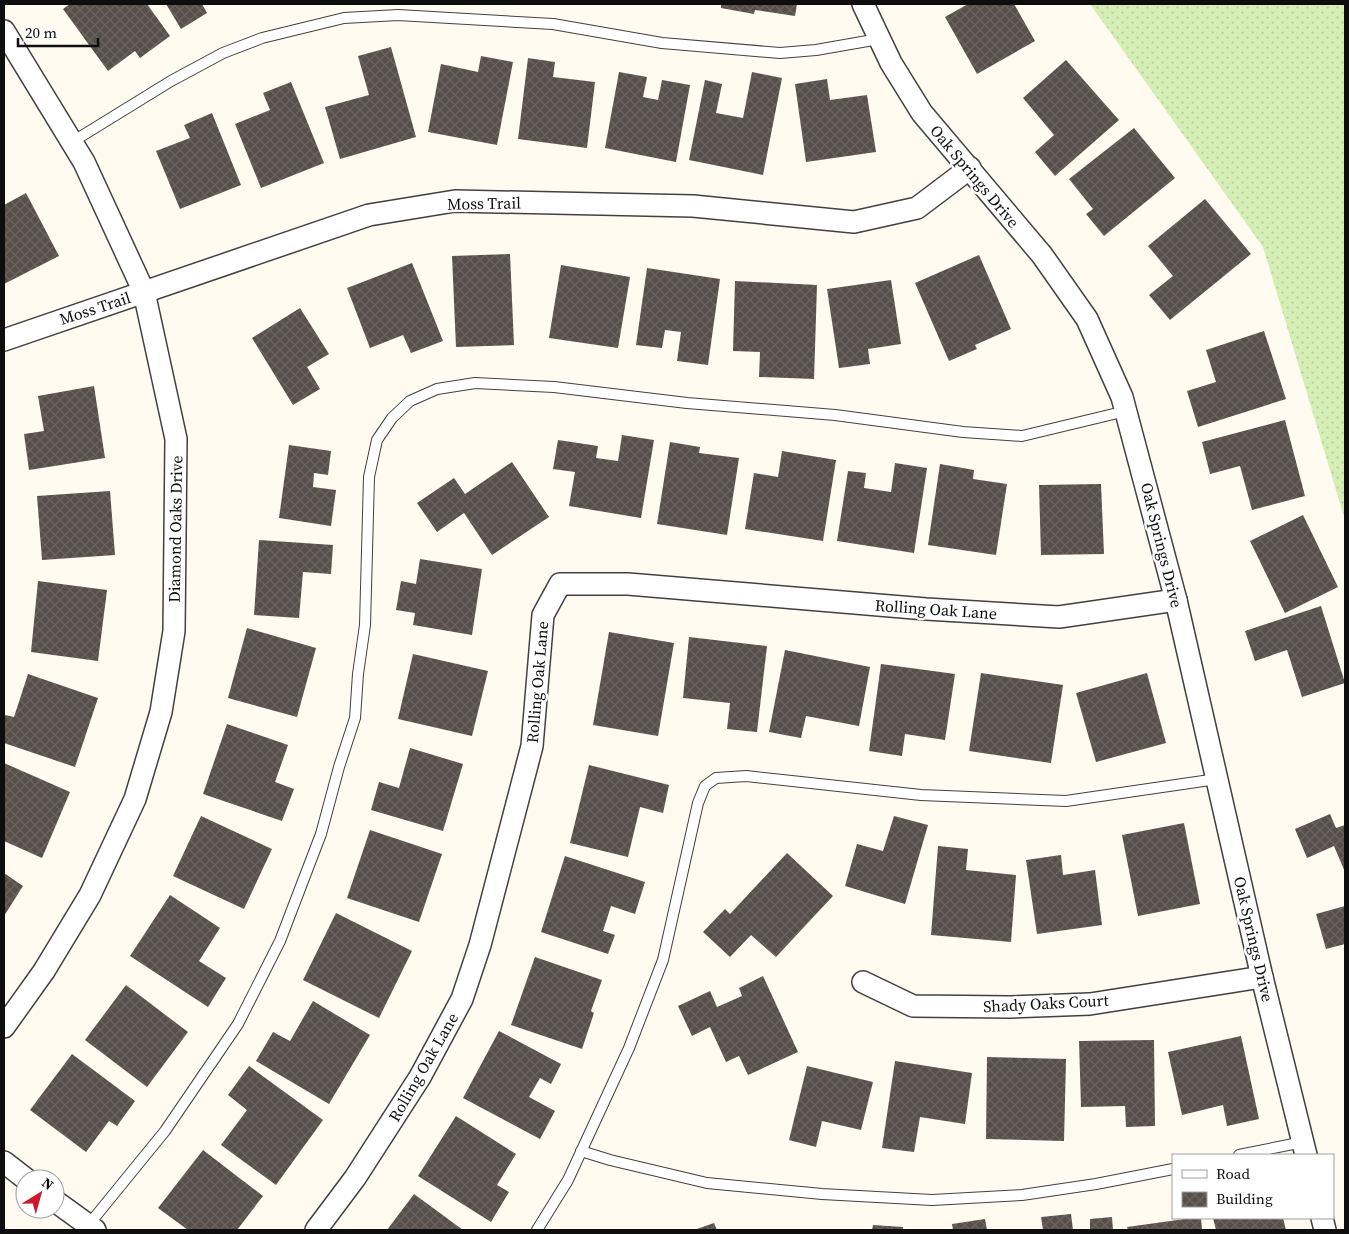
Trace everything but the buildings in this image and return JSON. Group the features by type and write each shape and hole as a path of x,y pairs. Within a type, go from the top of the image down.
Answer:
{"street":[{"name":"Oak Springs Drive","path":"863,4 891,64 922,113 1042,255 1087,319 1122,397 1176,600 1262,977 1305,1149"},
{"name":"Diamond Oaks Drive","path":"4,30 84,162 144,292 176,439 174,631 160,712 135,798 90,895 44,971 4,1027"},
{"name":"Moss Trail","path":"4,340 369,215 455,201 692,206 854,222 917,208 970,168"},
{"name":"Rolling Oak Lane","path":"316,1230 355,1178 415,1085 462,999 480,945 532,746 542,615 560,584 628,584 926,609 1059,617 1176,600"},
{"name":"Shady Oaks Court","path":"863,982 913,1006 1010,1007 1090,1004 1262,977"},
{"path":"4,1162 15,1170"},
{"path":"65,1209 89,1229"}],"lane":[{"path":"72,142 171,81 223,53 262,38 344,18 398,15 553,24 662,43 780,53 816,50 879,39"},
{"path":"89,1229 165,1131 238,1024 283,932 321,834 339,767 355,718 365,617 369,477 377,440 392,418 410,401 438,389 475,383 544,386 687,403 835,415 963,432 1022,436 1126,410"},
{"path":"537,1230 568,1180 629,1048 663,960 698,803 705,786 716,778 746,776 921,795 1066,801 1217,779"},
{"path":"1250,1154 1305,1149"},
{"path":"581,1151 610,1160 706,1183 822,1194 932,1200 1022,1196 1172,1169"}],"green space":[{"path":"1090,4 1345,4 1345,520 1263,247"}]}
